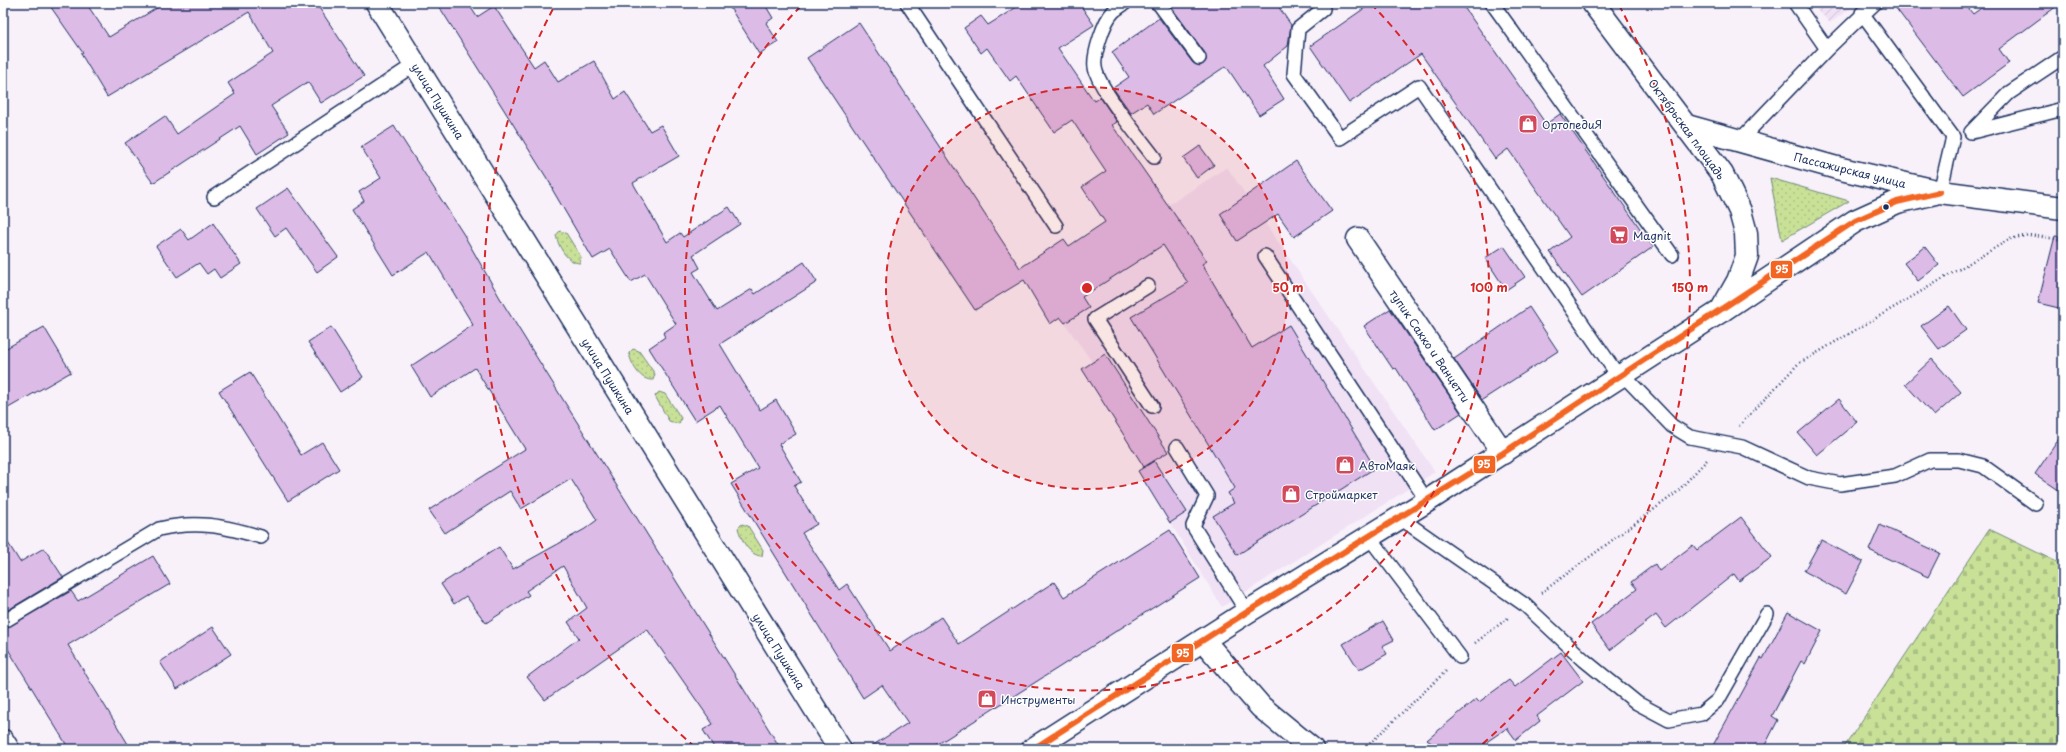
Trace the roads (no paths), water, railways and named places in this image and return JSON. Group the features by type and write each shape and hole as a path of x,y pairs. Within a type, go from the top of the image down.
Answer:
{"street":[{"name":"улица Пушкина","path":"377,3 840,749"},
{"name":"Октябрьская площадь","path":"1593,3 1722,174 1740,211 1746,233 1747,256 1738,282 1721,310"},
{"name":"Пассажирская улица","path":"1687,126 1837,168 1940,192 2063,208"},
{"path":"1032,749 1247,612 1428,501 1503,453 1855,220 1897,202 1940,192"},
{"name":"тупик Сакко и Ванцетти","path":"1358,239 1503,453"},
{"path":"1203,640 1261,707 1312,749"},
{"path":"3,741 8,749"}],"lane":[{"path":"907,3 1056,226"},
{"path":"1125,3 1112,13 1096,51 1094,67 1100,82 1154,157"},
{"path":"1157,3 1199,58"},
{"path":"1492,3 1672,255"},
{"path":"1795,3 1827,49"},
{"path":"1739,141 1862,13 1875,3"},
{"path":"1324,5 1298,29 1294,74 1340,138 1419,86 1621,376 1672,426 1690,437 1742,447 1810,478 1840,484 1895,476 1930,460 1958,460 1983,466 2036,504"},
{"path":"1862,13 1953,137 1940,192"},
{"path":"1971,132 2009,93 2063,57"},
{"path":"214,197 415,64"},
{"path":"1953,137 2063,109"},
{"path":"1265,256 1428,501"},
{"path":"1148,286 1095,319 1152,406"},
{"path":"1177,447 1207,496 1193,526 1247,612"},
{"path":"1400,518 1525,605 1584,660 1637,702 1669,720 1701,714 1718,700 1767,614"},
{"path":"3,622 159,529 178,525 202,524 230,527 261,537"},
{"path":"1369,537 1460,657"}],"place":[{"name":"ОртопедиЯ","path":"1528,124"},
{"name":"Magnit","path":"1619,235"},
{"name":"АвтоМаяк","path":"1345,465"},
{"name":"Строймаркет","path":"1291,494"},
{"name":"Инструменты","path":"987,699"}]}
